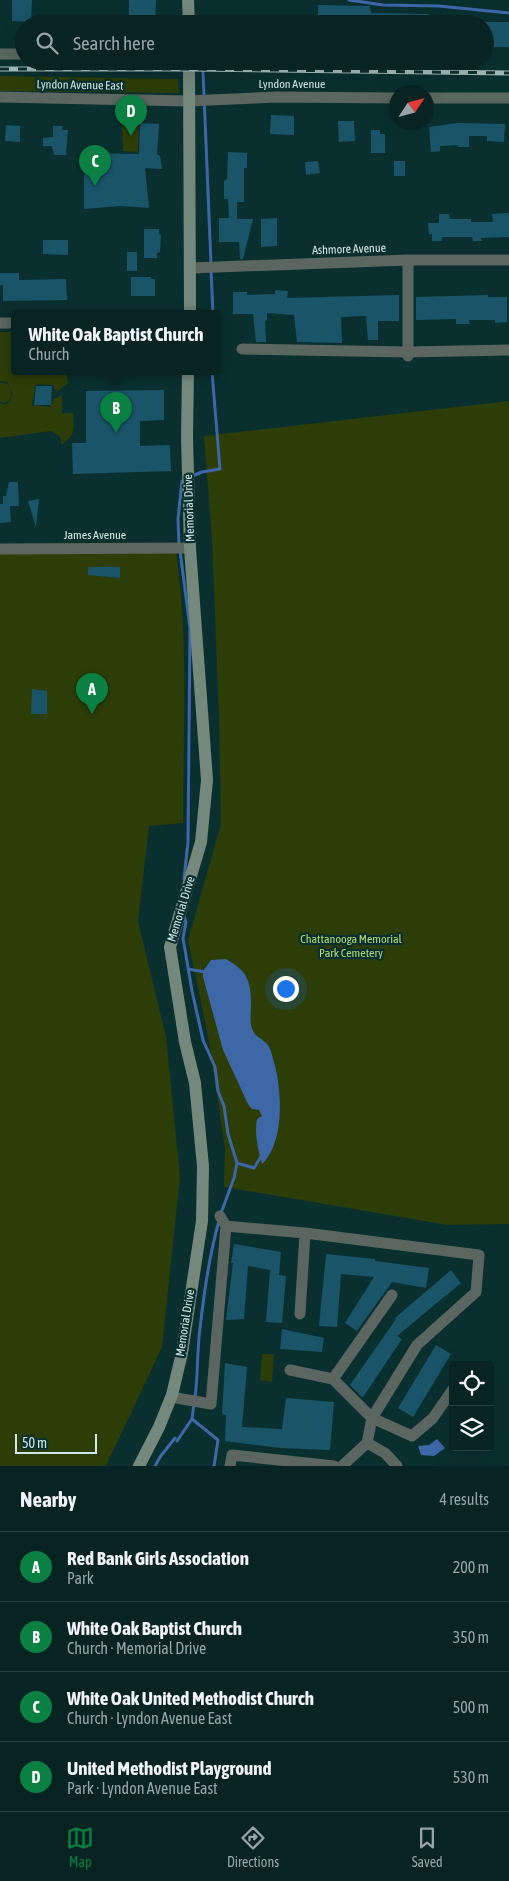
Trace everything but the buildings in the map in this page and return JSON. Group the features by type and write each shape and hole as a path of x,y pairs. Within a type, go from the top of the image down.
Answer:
{"street":[{"path":"188,0 189,15"},
{"path":"0,54 15,54"},
{"path":"189,70 190,310"},
{"name":"Lyndon Avenue East","path":"0,97 188,101"},
{"name":"Lyndon Avenue","path":"188,101 276,97 389,98"},
{"path":"434,98 509,98"},
{"path":"408,260 408,354"},
{"name":"Ashmore Avenue","path":"191,268 408,260 509,260"},
{"path":"242,350 408,354 509,350"},
{"name":"Memorial Drive","path":"139,1466 159,1427 171,1396 182,1353 202,1221 203,1166 195,1083 185,1042 170,947 201,842 207,780 190,548 187,438 188,375"},
{"name":"James Avenue","path":"0,549 190,548"},
{"path":"171,1396 211,1404 226,1226 220,1216"},
{"path":"226,1226 305,1233 479,1255 476,1292 417,1346 372,1418 367,1443 342,1466"},
{"path":"300,1314 305,1233"},
{"path":"333,1379 392,1295"},
{"path":"290,1370 333,1379 372,1418 412,1436 433,1418 449,1394"},
{"path":"367,1443 385,1453 397,1466"},
{"path":"230,1466 232,1455 334,1466"}],"green space":[{"path":"0,76 178,79 179,93 0,91"},
{"path":"122,119 139,121 138,152 123,151"},
{"path":"0,332 11,332 11,375 67,375 68,383 56,392 53,385 36,384 32,405 50,407 54,399 62,395 62,413 73,413 74,424 70,438 62,445 60,437 51,431 0,438 0,403 6,405 11,400 12,391 11,389 11,398 6,403 0,402 0,382 7,384 11,388 7,382 0,381"},
{"name":"Chattanooga Memorial Park Cemetery","path":"509,401 509,1224 448,1225 224,1187 225,1148 208,1036 188,940 221,824 212,539 204,436"},
{"path":"0,551 176,552 180,586 184,653 183,823 149,826 138,921 166,1037 180,1177 162,1347 106,1466 0,1466"},
{"path":"262,1354 274,1354 272,1382 260,1380"}],"water":[{"path":"226,959 243,972 249,983 252,1028 256,1035 270,1048 277,1074 280,1101 278,1129 275,1143 262,1164 256,1130 257,1119 262,1116 259,1110 252,1109 248,1104 223,1050 203,977 203,971 211,960"},
{"path":"437,1439 445,1448 434,1456 421,1455 418,1446 429,1445"}],"waterway":[{"path":"349,0 383,5 439,6 509,13"},
{"path":"203,71 211,264"},
{"path":"211,270 213,310"},
{"path":"192,476 220,469 212,375"},
{"path":"179,545 178,519 182,481"},
{"path":"180,551 190,628 188,842 184,879"},
{"path":"184,917 186,922 183,938 192,991 203,1040 215,1067 218,1091 224,1106 228,1134 237,1163 234,1178 221,1213"},
{"path":"188,969 205,972"},
{"path":"237,1163 254,1168 262,1155"},
{"path":"195,1398 203,1301 219,1221"},
{"path":"177,1441 192,1419 194,1404"},
{"path":"192,1419 218,1440 214,1466"},
{"path":"155,1466 175,1438"}],"railway":[{"path":"0,69 15,69"},
{"path":"269,70 509,73"}],"place":[{"name":"United Methodist Playground","path":"131,136"},
{"name":"White Oak United Methodist Church","path":"95,186"},
{"name":"White Oak Baptist Church","path":"116,433"},
{"name":"Red Bank Girls Association","path":"92,714"}]}
